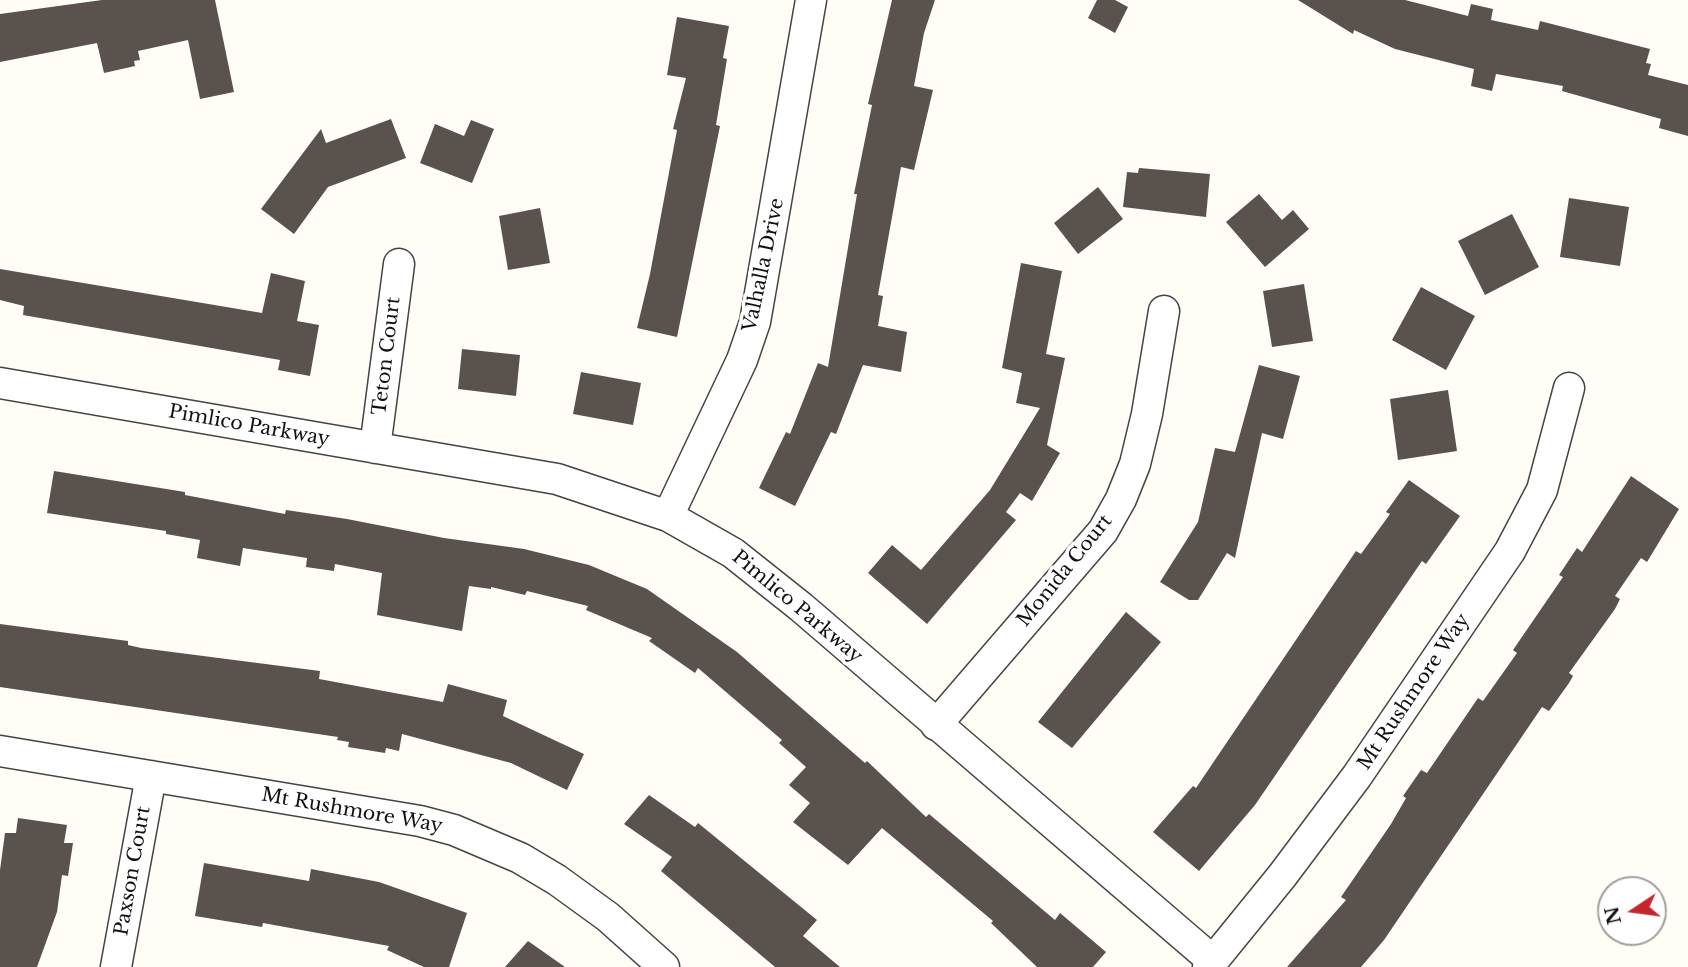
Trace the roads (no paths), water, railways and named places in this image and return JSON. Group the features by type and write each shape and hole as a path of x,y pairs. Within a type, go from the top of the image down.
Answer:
{"street":[{"name":"Valhalla Drive","path":"668,516 742,360 755,322 811,0"},
{"name":"Teton Court","path":"375,448 399,264"},
{"name":"Monida Court","path":"936,725 1103,531 1121,499 1135,464 1147,414 1164,310"},
{"name":"Pimlico Parkway","path":"0,383 557,479 668,516 733,553 801,607 1211,964"},
{"name":"Mt Rushmore Way","path":"1211,964 1357,775 1510,551 1542,490 1569,388"},
{"name":"Mt Rushmore Way","path":"0,751 420,821 486,842 557,880 608,916 664,967"},
{"name":"Paxson Court","path":"116,967 151,776"}]}
